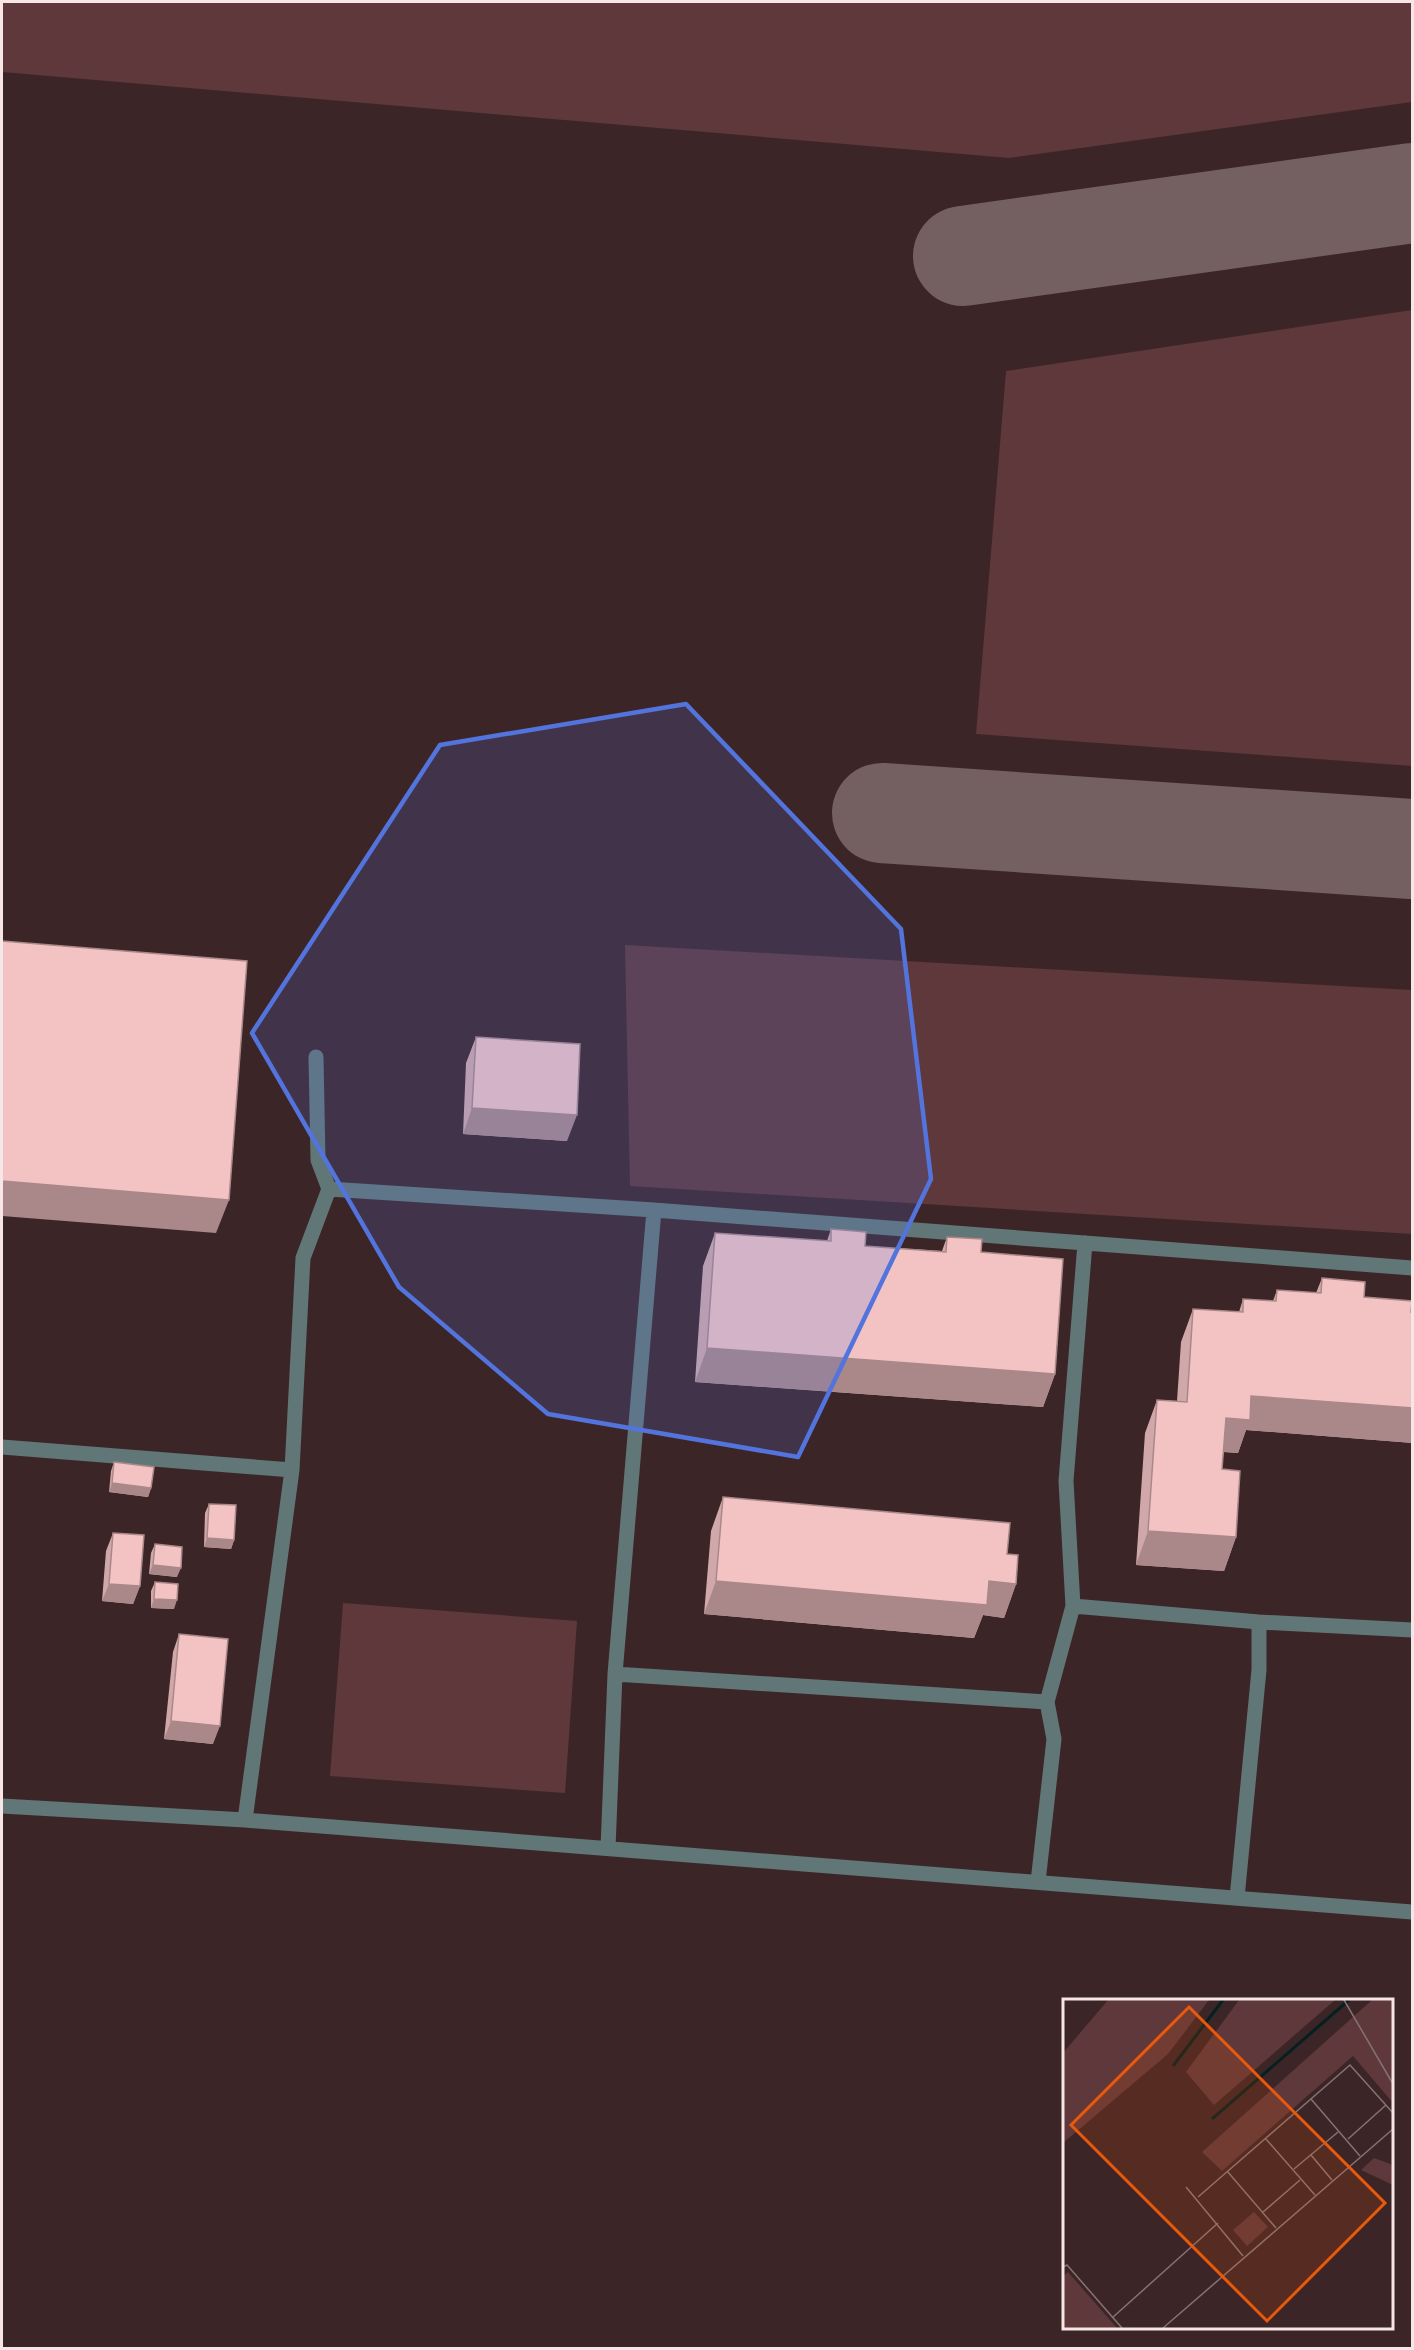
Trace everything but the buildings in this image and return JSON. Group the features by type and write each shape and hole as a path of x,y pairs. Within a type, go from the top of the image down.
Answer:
{"street":[{"path":"245,1820 292,1470 303,1258 329,1189 318,1160 316,1057"},
{"path":"329,1189 654,1210 1413,1268"},
{"path":"608,1848 615,1674 654,1210"},
{"path":"1038,1882 1054,1739 1047,1702 1073,1606 1066,1481 1085,1243"},
{"path":"2,1447 292,1470"},
{"path":"1073,1606 1259,1622 1413,1630"},
{"path":"1237,1898 1259,1670 1259,1622"},
{"path":"615,1674 1047,1702"},
{"path":"2,1806 245,1820 1413,1912"}],"highlighted area":[{"path":"686,704 901,929 931,1179 798,1457 548,1414 399,1287 252,1033 440,745"}],"shaded area":[{"path":"2,2 1412,2 1412,102 1009,158 2,72"},
{"path":"1412,310 1412,766 976,734 1006,371"},
{"path":"625,945 1412,990 1412,1234 630,1186"},
{"path":"343,1603 577,1621 565,1793 330,1776"}],"taxiway":[{"path":"963,256 1412,193"},
{"path":"882,813 1412,849"}]}
